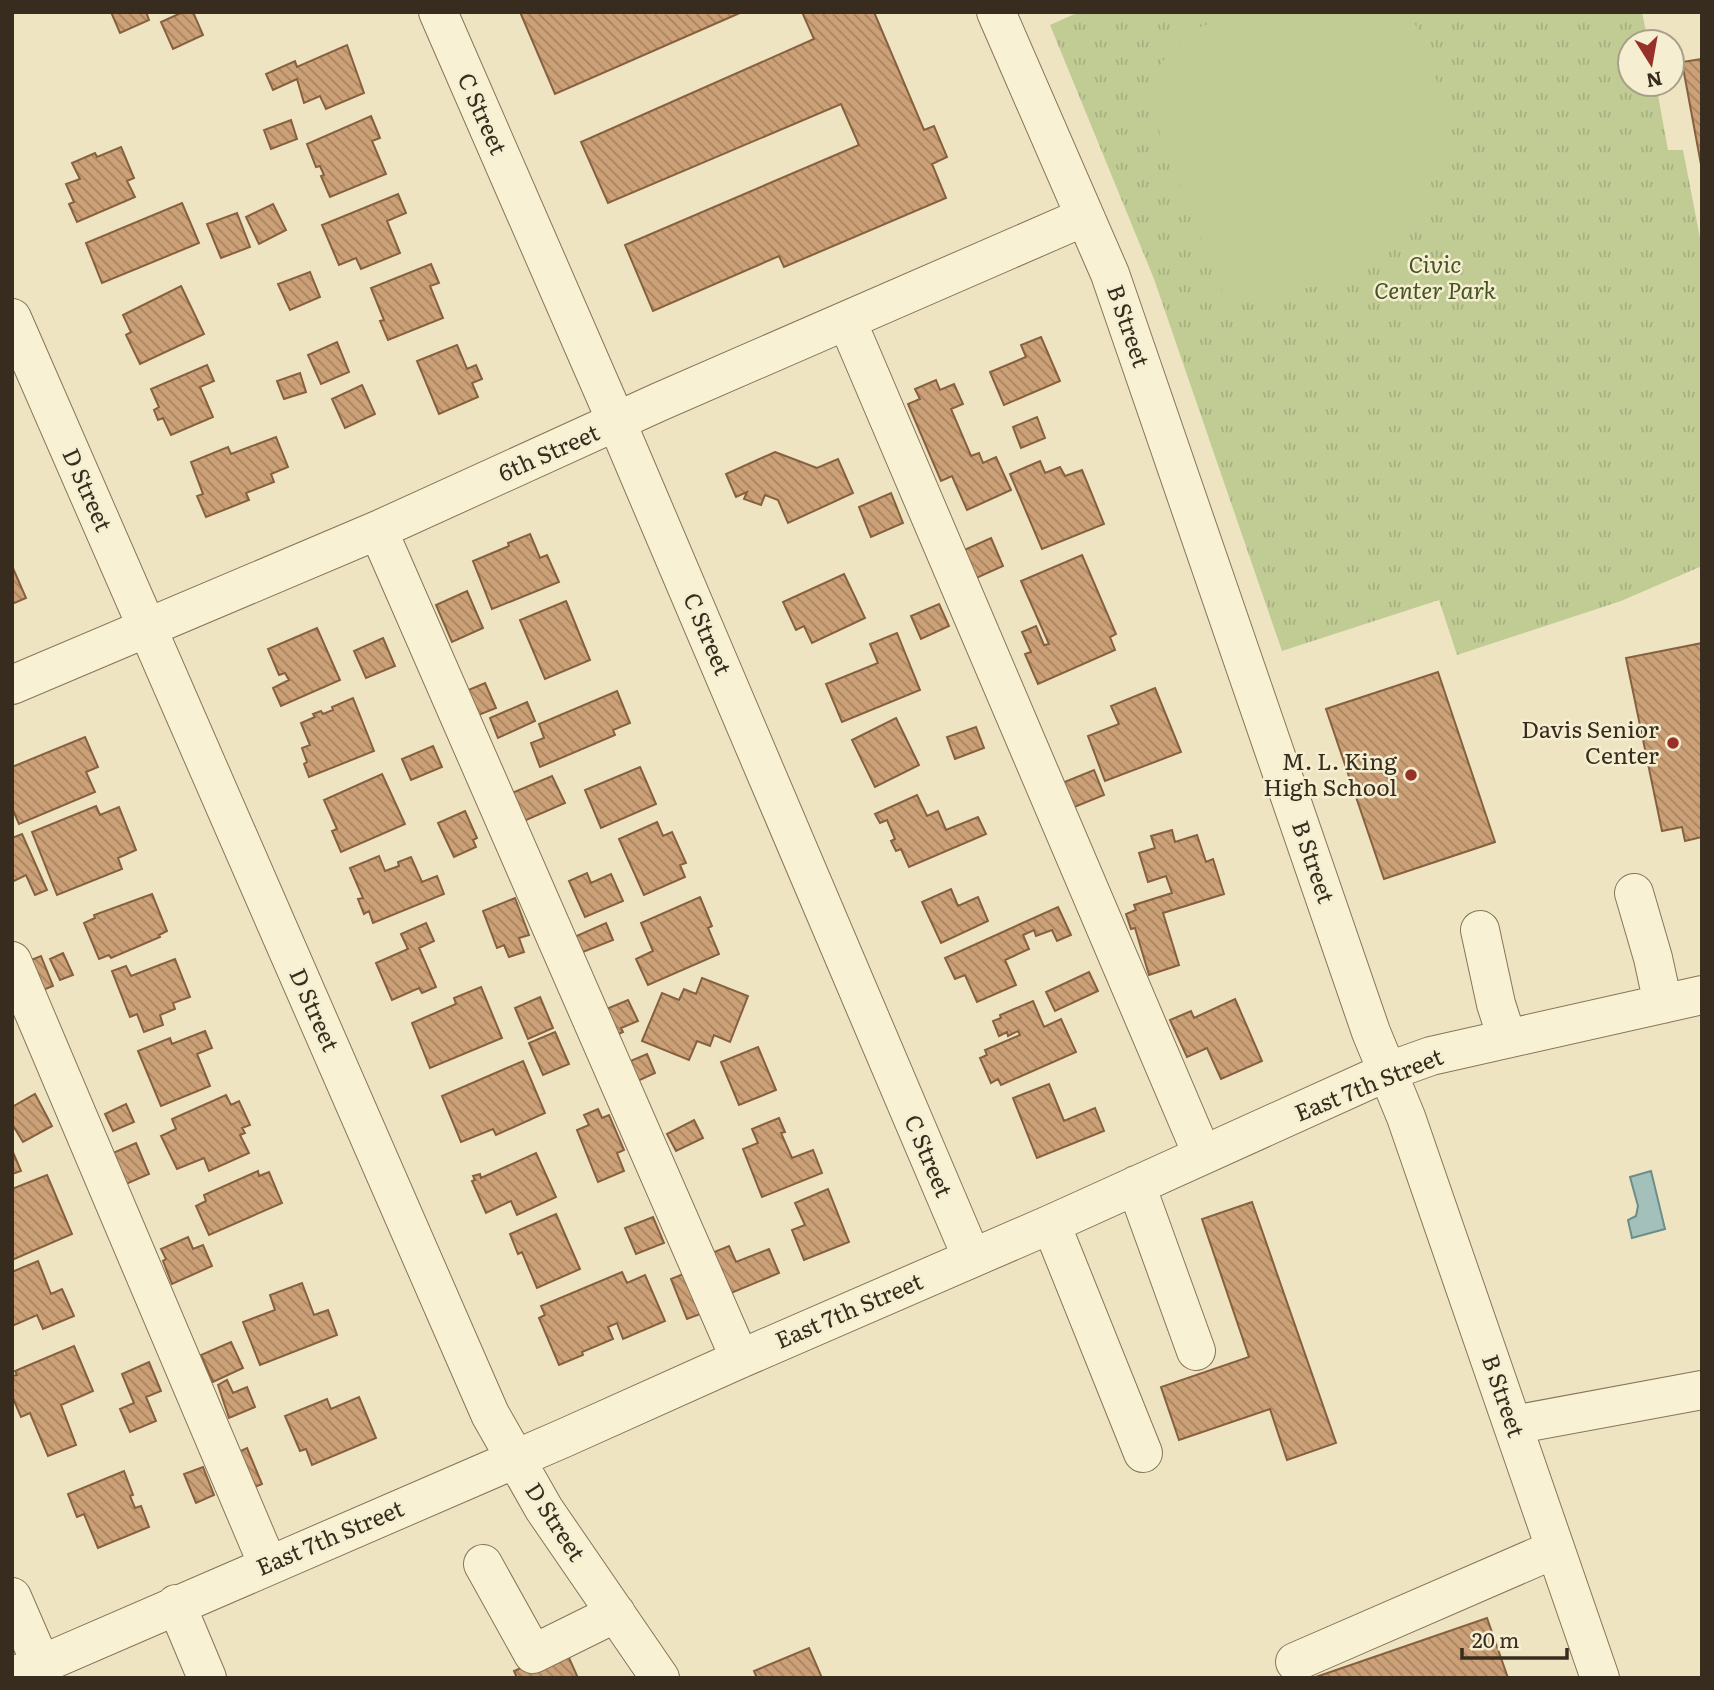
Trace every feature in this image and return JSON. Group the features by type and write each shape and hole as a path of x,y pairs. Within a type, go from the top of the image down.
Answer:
{"street":[{"name":"C Street","path":"438,12 617,423 972,1258"},
{"name":"B Street","path":"996,12 1110,274 1367,1019 1389,1071 1600,1678"},
{"name":"6th Street","path":"12,685 378,530 659,402 1084,217"},
{"name":"D Street","path":"12,318 490,1414 544,1509 660,1678"},
{"path":"846,321 1202,1154"},
{"path":"378,530 740,1359"},
{"path":"1634,893 1663,1004"},
{"path":"1480,930 1496,1004 1507,1038"},
{"path":"12,961 268,1565"},
{"name":"East 7th Street","path":"27,1670 1051,1224 1389,1071 1430,1056 1702,995"},
{"path":"1136,1185 1196,1351"},
{"path":"1051,1224 1143,1453"},
{"path":"1513,1425 1702,1390"},
{"path":"1295,1662 1555,1549"},
{"path":"483,1564 533,1654 616,1613"},
{"path":"12,1597 27,1670"},
{"path":"176,1604 207,1678"}],"green space":[{"name":"Civic Center Park","path":"1079,12 1642,12 1645,28 1616,28 1616,98 1659,98 1668,150 1683,150 1702,248 1702,566 1621,601 1457,655 1439,600 1282,651 1154,279 1050,25"},
{"path":"1251,12 1407,12 1418,29 1444,101 1442,156 1415,220 1372,260 1331,282 1271,297 1227,303 1160,135 1151,93 1156,71 1172,48 1202,26"}],"water":[{"path":"1651,1171 1665,1229 1632,1238 1628,1220 1636,1216 1638,1206 1630,1177"}],"building":[{"path":"111,12 146,12 149,20 120,33"},
{"path":"183,12 193,12 203,35 173,49 161,22"},
{"path":"520,12 742,12 555,94"},
{"path":"802,12 874,12 924,130 934,126 947,157 932,164 946,198 784,267 779,256 653,311 625,245 859,145 841,104 608,203 581,142 814,39"},
{"path":"347,45 364,93 326,109 320,96 304,103 297,79 273,90 266,74 295,61 297,67"},
{"path":"1702,59 1702,170 1686,84 1686,61"},
{"path":"371,116 380,138 372,141 386,174 330,197 321,176 324,175 320,166 316,167 307,144"},
{"path":"291,120 297,139 271,149 264,130"},
{"path":"121,147 134,178 127,181 135,197 77,222 69,204 74,202 66,184 80,179 72,163 95,153 97,157"},
{"path":"398,194 406,213 387,221 400,253 361,269 356,258 339,265 322,225"},
{"path":"182,203 199,243 102,283 86,243"},
{"path":"273,204 286,230 259,244 246,217"},
{"path":"237,213 250,247 221,258 207,224"},
{"path":"431,264 439,283 430,286 443,318 388,340 380,321 384,320 371,288"},
{"path":"310,272 320,297 290,310 278,284"},
{"path":"181,286 204,334 140,364 126,335 131,332 123,315"},
{"path":"1041,337 1060,381 1004,405 990,372 1026,357 1021,345"},
{"path":"337,342 349,372 321,384 308,355"},
{"path":"457,345 467,369 476,365 482,379 472,383 478,397 439,414 417,361"},
{"path":"207,365 214,381 200,387 213,417 171,435 163,418 158,420 154,410 159,407 151,389"},
{"path":"300,373 306,392 284,399 277,381"},
{"path":"936,380 940,390 954,384 963,404 951,409 971,456 979,453 983,463 996,457 1011,490 967,510 952,476 941,481 908,404 920,399 915,389"},
{"path":"362,385 375,414 345,428 332,399"},
{"path":"1037,417 1045,438 1021,448 1013,427"},
{"path":"276,437 288,467 271,474 274,482 246,493 249,500 206,517 197,496 203,494 191,462 228,447 231,454"},
{"path":"775,452 817,468 838,459 853,493 788,523 778,500 765,495 761,505 744,499 747,492 736,497 726,474"},
{"path":"1040,461 1045,473 1060,467 1065,476 1082,470 1104,524 1042,549 1010,474"},
{"path":"891,493 903,523 871,537 859,507"},
{"path":"530,534 540,558 547,555 559,582 492,609 473,561"},
{"path":"991,538 1003,566 974,579 962,551"},
{"path":"1082,555 1116,634 1110,637 1115,650 1038,684 1025,654 1031,652 1022,632 1036,626 1044,645 1049,644 1021,581"},
{"path":"12,566 26,598 12,604"},
{"path":"844,574 865,618 812,643 804,626 796,630 783,602"},
{"path":"467,591 483,628 452,642 436,605"},
{"path":"566,601 590,660 545,679 520,620"},
{"path":"939,604 949,626 921,639 911,616"},
{"path":"317,628 340,680 281,706 273,688 289,680 285,673 279,675 268,649"},
{"path":"897,633 920,690 842,722 826,684 878,663 870,644"},
{"path":"383,638 395,666 366,678 354,651"},
{"name":"Davis Senior Center","path":"1702,643 1702,837 1685,841 1682,827 1662,831 1626,658"},
{"name":"M. L. King High School","path":"1438,672 1495,842 1384,879 1326,709"},
{"path":"485,683 496,708 476,716 466,691"},
{"path":"1155,688 1181,752 1105,781 1088,736 1119,724 1111,706"},
{"path":"617,691 630,723 613,730 615,735 540,767 531,743 544,738 539,724"},
{"path":"353,698 374,751 309,777 302,748 310,745 301,723 315,717 313,714 333,710 332,707"},
{"path":"527,702 535,721 498,738 490,718"},
{"path":"896,718 919,765 875,787 852,740"},
{"path":"976,727 984,748 955,759 947,737"},
{"path":"85,737 98,767 86,772 95,792 19,824 12,808 12,767"},
{"path":"433,746 442,767 411,780 402,759"},
{"path":"640,767 656,804 601,828 585,790"},
{"path":"1094,770 1104,795 1072,808 1062,783"},
{"path":"382,774 405,824 341,852 332,831 337,829 324,800"},
{"path":"552,776 565,803 524,821 512,793"},
{"path":"917,795 927,816 938,811 946,830 978,817 986,834 909,867 901,849 896,851 891,841 895,839 887,820 880,823 875,814"},
{"path":"96,806 100,815 119,807 136,850 118,858 122,869 57,895 32,832"},
{"path":"465,811 477,838 473,840 476,847 454,857 438,823"},
{"path":"657,822 663,836 672,832 686,863 680,865 685,877 644,895 619,839"},
{"path":"1172,830 1175,842 1197,835 1206,862 1213,859 1224,894 1163,913 1179,965 1149,975 1135,928 1131,929 1126,914 1136,910 1134,905 1172,893 1166,876 1148,882 1139,853 1155,848 1151,836"},
{"path":"22,834 47,890 35,895 26,875 12,882 12,838"},
{"path":"379,856 385,871 399,866 398,862 411,857 422,882 437,876 444,894 373,923 369,911 364,914 358,899 363,898 350,868"},
{"path":"587,873 591,883 611,874 623,901 585,917 569,881"},
{"path":"951,889 958,906 978,897 988,921 941,943 922,902"},
{"path":"152,894 167,931 159,935 160,937 111,958 109,955 99,959 84,923 95,918 94,915"},
{"path":"700,897 712,926 708,928 719,954 648,985 636,959 653,951 641,923"},
{"path":"515,898 529,935 519,938 524,952 509,957 504,945 497,948 483,911"},
{"path":"1058,907 1071,935 1057,941 1052,930 1036,936 1034,930 1023,935 1029,949 1005,960 1016,985 977,1002 965,975 955,979 945,958"},
{"path":"426,923 434,941 419,948 436,987 422,993 419,988 392,1000 376,963 408,949 401,934"},
{"path":"606,923 613,940 578,954 572,938"},
{"path":"63,953 73,975 60,980 50,959"},
{"path":"41,956 53,986 33,994 21,964"},
{"path":"175,959 190,997 173,1003 175,1009 160,1015 163,1025 144,1032 137,1014 130,1017 112,971 126,966 131,976"},
{"path":"1089,972 1098,991 1055,1011 1046,992"},
{"path":"702,978 748,996 730,1042 714,1035 710,1046 697,1041 689,1060 642,1041 662,993 679,1000 684,989 696,994"},
{"path":"481,987 502,1038 430,1068 412,1023 456,1004 454,998"},
{"path":"540,997 553,1028 528,1039 515,1008"},
{"path":"1235,999 1262,1061 1221,1079 1207,1048 1187,1057 1170,1020 1191,1011 1194,1018"},
{"path":"628,1000 638,1021 621,1028 623,1032 610,1038 599,1012"},
{"path":"1033,1001 1044,1027 1061,1019 1076,1052 1001,1085 998,1079 991,1083 980,1058 987,1055 985,1050 1020,1035 1018,1031 1008,1036 1007,1032 999,1036 993,1021 1001,1018 1000,1015"},
{"path":"205,1031 212,1048 197,1054 210,1086 161,1106 138,1051 170,1038 172,1044"},
{"path":"555,1032 569,1064 543,1075 529,1043"},
{"path":"758,1047 776,1090 739,1105 721,1062"},
{"path":"647,1054 655,1073 629,1085 621,1065"},
{"path":"523,1061 545,1113 496,1135 493,1129 461,1142 442,1096"},
{"path":"1049,1084 1064,1121 1095,1108 1104,1131 1037,1158 1013,1098"},
{"path":"35,1094 52,1126 23,1142 12,1124 12,1107"},
{"path":"226,1095 231,1105 239,1101 250,1125 242,1128 245,1133 240,1135 249,1153 209,1171 204,1158 177,1169 161,1136 176,1129 172,1119"},
{"path":"126,1104 134,1122 113,1131 105,1114"},
{"path":"598,1109 602,1118 609,1115 624,1150 617,1153 624,1171 598,1182 577,1130 589,1125 584,1115"},
{"path":"779,1118 785,1132 781,1133 792,1158 813,1150 822,1173 762,1197 743,1149 758,1143 752,1129"},
{"path":"694,1120 703,1138 676,1151 667,1134"},
{"path":"136,1143 149,1174 126,1184 113,1153"},
{"path":"12,1150 21,1171 12,1174"},
{"path":"536,1153 556,1197 517,1215 511,1201 486,1213 472,1181 475,1180 473,1176 480,1174 481,1178"},
{"path":"258,1171 259,1176 269,1172 282,1203 209,1235 196,1206 206,1201 204,1195"},
{"path":"47,1175 72,1234 12,1260 12,1189"},
{"path":"828,1189 849,1242 804,1260 792,1230 805,1225 795,1203"},
{"path":"1252,1202 1336,1443 1287,1460 1270,1409 1179,1440 1161,1387 1249,1357 1202,1219"},
{"path":"556,1214 580,1269 537,1288 522,1252 518,1254 510,1234"},
{"path":"653,1217 664,1243 636,1254 625,1228"},
{"path":"188,1237 193,1249 203,1245 212,1266 172,1284 161,1249"},
{"path":"729,1246 736,1262 769,1249 779,1273 724,1296 707,1255"},
{"path":"38,1261 51,1294 62,1289 74,1316 43,1329 37,1315 12,1326 12,1272"},
{"path":"622,1272 627,1283 645,1275 665,1321 623,1339 617,1323 608,1327 613,1339 559,1365 539,1318 545,1315 541,1306"},
{"path":"688,1272 703,1313 687,1319 671,1279"},
{"path":"302,1283 314,1315 328,1310 337,1335 260,1365 243,1322 275,1310 270,1295"},
{"path":"231,1342 243,1368 213,1382 201,1355"},
{"path":"74,1346 93,1391 61,1405 76,1445 48,1456 30,1413 21,1417 12,1396 12,1376 17,1375 15,1371"},
{"path":"149,1362 161,1391 146,1397 156,1421 130,1432 120,1409 134,1403 122,1374"},
{"path":"227,1380 233,1393 247,1387 255,1407 229,1418 218,1385"},
{"path":"359,1397 376,1438 312,1465 306,1449 300,1451 285,1416 327,1399 331,1409"},
{"path":"247,1448 262,1484 245,1491 230,1456"},
{"path":"203,1467 214,1495 196,1503 184,1474"},
{"path":"124,1471 135,1508 141,1506 149,1527 98,1548 84,1514 77,1517 68,1494"},
{"path":"1487,1618 1508,1678 1313,1678"},
{"path":"809,1648 822,1678 757,1678 754,1671"},
{"path":"565,1649 578,1678 517,1678 514,1671"}],"place":[{"name":"Davis Senior Center","path":"1673,743"},
{"name":"M. L. King High School","path":"1411,775"}]}
